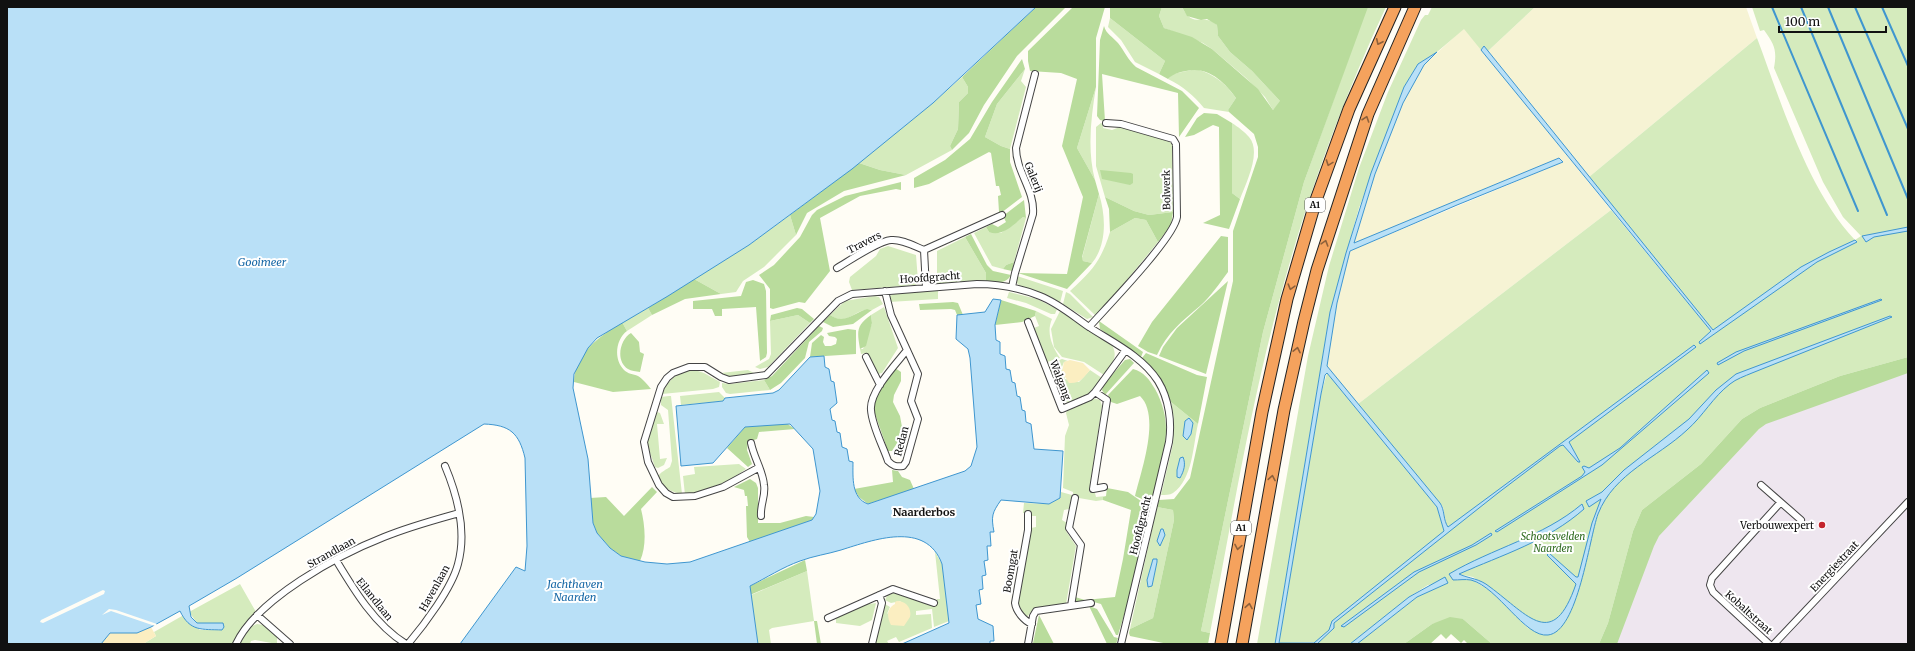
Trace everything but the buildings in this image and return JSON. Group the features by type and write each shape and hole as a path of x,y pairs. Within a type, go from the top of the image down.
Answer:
{"highway":[{"name":"A1","path":"1221,644 1262,412 1287,299 1316,200 1349,109 1395,7"},
{"name":"A1","path":"1242,644 1284,410 1317,270 1368,114 1415,7"}],"street":[{"name":"Galerij","path":"1012,287 1014,273 1034,204 1019,168 1016,158 1016,148 1036,74"},
{"name":"Bolwerk","path":"1089,327 1132,279 1174,228 1177,217 1176,144 1174,139 1121,124 1106,123"},
{"path":"926,288 924,250 1002,215"},
{"name":"Travers","path":"837,268 882,242 891,240 900,241 924,250"},
{"name":"Hoofdgracht","path":"758,468 723,487 695,496 683,498 674,497 666,493 659,485 648,462 644,442 656,399 667,378 681,369 696,366 713,371 721,377 729,380 766,375 845,296 852,294 978,284 996,284 1012,287 1051,301 1145,366 1158,381 1168,408 1171,428 1164,465 1121,644"},
{"name":"Redan","path":"885,291 891,315 918,374 911,401 918,419 906,462 903,466 897,467 888,461 870,410 871,400 880,385 907,350"},
{"name":"Walgang","path":"1028,322 1062,409 1090,397 1125,351"},
{"path":"866,357 880,385"},
{"path":"1095,392 1107,400 1092,489 1104,487"},
{"path":"751,443 758,468 763,476 765,487 760,508 761,516"},
{"name":"Havenlaan","path":"407,644 425,624 458,566 461,547 459,512 452,483 445,466"},
{"path":"1761,485 1801,520"},
{"path":"1071,606 1081,545 1069,528 1075,498"},
{"name":"Energiestraat","path":"1774,644 1908,502"},
{"name":"Kobaltstraat","path":"1769,644 1713,592 1710,585 1712,578 1780,503"},
{"name":"Strandlaan","path":"236,644 244,630 257,615 287,589 336,560 384,537 459,512"},
{"name":"Boomgat","path":"1028,514 1028,530 1015,603 1017,610 1026,622 1032,624"},
{"name":"Eilandlaan","path":"336,560 349,583 367,606 394,636 407,644"},
{"path":"828,618 892,589 934,603"},
{"path":"872,644 882,603 879,595"},
{"path":"1028,644 1033,616 1036,611 1091,603"},
{"path":"257,615 290,644"}],"shaded area":[{"path":"1535,7 1746,7 1757,38 1589,177 1488,51"},
{"path":"1464,28 1611,210 1358,404 1327,366 1337,303 1350,251 1563,162 1559,158 1354,244 1375,174 1403,103 1415,78 1424,65"},
{"path":"1908,360 1907,644 1602,644 1660,529 1765,423"}],"green space":[{"path":"1036,7 1066,7 1017,56 984,105 969,133 952,150 950,146 958,129 959,102 968,93 968,87 962,77"},
{"path":"1073,7 1105,7 1096,38 1096,87 1077,148 1095,180 1099,194 1082,257 1083,261 1092,263 1067,289 1018,273 1067,274 1083,197 1062,146 1077,79 1061,73 1030,71 1028,61 1028,51"},
{"path":"1110,7 1162,7 1159,16 1164,28 1192,37 1212,49 1258,89 1273,110 1280,101 1252,71 1230,52 1218,36 1217,25 1207,19 1201,20 1187,16 1182,7 1368,7 1304,182 1263,332 1201,631 1210,633 1208,644 1168,644 1130,636 1129,633 1130,629 1153,618 1174,520 1173,510 1157,507 1159,500 1174,499 1190,478 1233,281 1233,231 1258,157 1258,147 1254,134 1229,112 1228,110 1236,98 1226,86 1214,76 1201,71 1194,70 1181,72 1168,79 1159,74 1165,61 1110,18"},
{"path":"1162,7 1182,7 1190,18 1212,21 1217,25 1218,36 1230,52 1252,71 1281,102 1273,110 1265,97 1246,78 1212,49 1203,43 1164,28 1159,16"},
{"path":"1367,7 1386,7 1339,116 1300,228 1278,305 1258,386 1210,633 1201,631 1263,332 1304,182"},
{"path":"1432,7 1535,7 1488,51 1484,46 1481,50 1464,29 1437,52 1418,64 1404,87 1359,208 1330,312 1275,644 1257,644 1308,356 1329,266 1359,168 1388,92 1421,20 1425,15 1428,15"},
{"name":"Schootsvelden Naarden","path":"1752,7 1908,7 1908,357 1840,376 1760,408 1742,419 1701,464 1642,510 1633,531 1608,623 1599,644 1492,644 1463,619 1432,624 1404,644 1357,644 1417,597 1448,583 1428,585 1409,597 1350,644 1317,644 1319,642 1279,643 1321,394 1327,373 1437,507 1444,531 1446,523 1443,507 1358,404 1611,210 1711,331 1712,330 1589,177 1757,38 1797,145 1823,197 1838,220 1855,240 1861,236 1843,217 1823,182 1774,68 1775,52 1773,44 1764,30 1760,31","holes":["1458,574 1473,577 1503,598 1533,626 1544,631 1557,625 1548,635 1528,628 1491,591 1472,580 1453,580"]},
{"path":"1110,18 1165,61 1159,74 1135,62 1121,40 1108,27"},
{"path":"1104,26 1106,31 1118,43 1136,67 1182,91 1199,108 1179,137 1178,93 1102,74 1105,121 1100,120 1097,116 1100,40"},
{"path":"1022,59 1025,69 997,104 985,137 1010,149 1010,162 1022,197 1001,213 999,212 998,196 1001,195 999,186 996,186 991,153 989,152 929,184 914,188 914,178 945,160 970,139 992,102"},
{"path":"1025,69 1021,81 1026,87 1010,149 985,137 997,104"},
{"path":"1196,69 1219,80 1236,98 1228,110 1229,112 1204,108 1188,92 1168,79 1173,74"},
{"path":"962,77 968,87 968,93 959,102 958,129 950,146 952,150 906,175 880,170 859,163 933,103"},
{"path":"1096,87 1091,122 1090,145 1095,180 1077,148"},
{"path":"1204,113 1217,114 1232,123 1232,193 1240,199 1229,229 1203,223 1220,215 1219,127 1213,125 1194,135 1185,137 1197,118"},
{"path":"1101,123 1103,124 1103,128 1112,130 1120,127 1169,140 1172,145 1173,212 1149,215 1134,211 1105,197 1096,166 1096,127"},
{"path":"1232,123 1249,137 1253,143 1254,151 1252,168 1240,199 1232,193"},
{"path":"859,163 880,170 906,175 844,191 807,213 796,235 790,215"},
{"path":"1100,170 1131,173 1133,174 1133,183 1130,185 1102,179"},
{"path":"901,182 901,190 896,189 860,196 820,218 830,271 805,303 799,302 773,309 770,308 770,289 759,275 774,265 800,237 812,215 817,210 845,196"},
{"path":"1099,194 1103,212 1104,230 1100,248 1092,263 1083,261 1082,258"},
{"path":"1105,197 1134,211 1149,215 1173,212 1171,225 1158,242 1146,220 1135,218 1110,232 1109,209"},
{"path":"1024,200 1026,218 1023,217 1003,232 989,232 986,227 992,224 998,227 1006,222 1003,216"},
{"path":"790,215 796,235 764,267 743,281 736,292 721,294 694,279 749,245"},
{"path":"1023,217 1026,218 1014,262 1006,265 1003,269 992,266 974,233 986,227 989,232 1001,233"},
{"path":"1135,218 1146,220 1158,242 1117,292 1095,315 1070,291 1095,265 1103,251 1110,232"},
{"path":"971,234 987,265 993,271 1011,275 1009,278 1003,282 986,282 986,273 965,237"},
{"path":"1221,236 1228,237 1228,272 1204,302 1170,334 1157,355 1138,346 1152,322"},
{"path":"965,237 986,273 986,282 937,284 937,251"},
{"path":"888,246 916,255 918,281 916,285 852,290 849,282 850,277 876,256 880,249"},
{"path":"1014,262 1012,271 1003,269 1006,265"},
{"path":"1017,276 1063,291 1060,303 1046,295 1020,286 1017,283"},
{"path":"694,279 721,294 685,299 652,315 648,308"},
{"path":"753,280 764,284 766,291 767,353 766,357 760,361 756,307 722,309 722,316 715,316 712,309 693,309 693,301 741,296 746,282"},
{"path":"1228,281 1206,374 1159,356 1163,347 1177,328"},
{"path":"938,291 938,299 889,302 890,296 895,293"},
{"path":"1009,292 1037,299 1057,309 1055,314 1051,314 1026,303 1007,298"},
{"path":"1066,292 1070,294 1093,317 1087,319 1063,304"},
{"path":"875,296 879,297 883,304 872,310 861,311 842,319 830,315 845,301"},
{"path":"1001,300 1036,311 1035,316 1022,322 995,325"},
{"path":"958,303 963,315 957,315 955,310 951,309 920,310 919,304"},
{"path":"884,307 898,348 882,373 878,374 866,353 861,354 860,349 863,349 872,323 871,315"},
{"path":"648,308 652,315 627,331 622,322"},
{"path":"797,308 802,309 814,319 810,323 798,315 770,321 771,315"},
{"path":"867,309 872,310 853,324 833,327 823,322 830,315 835,318 845,319"},
{"path":"1036,311 1052,319 1050,324 1051,339 1060,358 1047,362 1034,328 1039,326 1035,316"},
{"path":"1060,311 1112,345 1115,354 1113,361 1104,375 1084,362 1062,357 1054,347 1051,329"},
{"path":"798,315 810,323 768,367 760,369 755,367 769,359 771,354 770,321"},
{"path":"871,315 872,323 866,346 860,349 858,338 859,329 863,322"},
{"path":"1099,321 1143,352 1141,357 1100,329"},
{"path":"622,322 627,331 620,339 618,344 618,360 624,370 640,377 651,389 613,392 574,382 575,372 584,354 597,340"},
{"path":"819,326 823,328 822,331 809,342 805,358 781,383 770,390 764,380 772,376"},
{"path":"848,329 856,330 856,354 810,357 812,343 821,335 824,337 823,342 825,346 831,346 836,344 837,339 829,336 827,333"},
{"path":"631,333 639,342 640,352 644,354 640,372 628,369 621,361 620,350 624,340"},
{"path":"1146,353 1197,375 1207,377 1198,424 1171,402 1159,377 1142,358"},
{"path":"1908,357 1908,373 1766,424 1759,429 1659,536 1617,644 1599,644 1608,623 1633,531 1642,510 1701,464 1742,419 1760,408 1840,376"},
{"path":"1062,359 1068,361 1064,362 1062,367 1065,379 1079,382 1090,370 1102,378 1092,392 1069,402 1062,401 1047,365"},
{"path":"1130,359 1134,363 1105,395 1102,390 1104,384 1125,360"},
{"path":"895,368 901,372 901,381 894,395 893,402 900,416 902,427 899,440 892,451 888,451 874,411 874,399"},
{"path":"1133,369 1143,374 1153,385 1162,403 1165,418 1165,446 1151,503 1135,496 1148,444 1149,417 1146,405 1140,396 1117,404 1111,402 1108,395"},
{"path":"695,370 720,382 719,387 713,389 662,394 671,380 679,374"},
{"path":"748,370 755,375 731,377 721,373"},
{"path":"764,380 770,390 730,394 726,393 722,387 722,383 730,384"},
{"path":"719,392 725,398 724,401 681,405 680,396"},
{"path":"671,396 682,494 666,488 659,482 658,479 660,474 670,467 672,461 668,410 661,405 661,397"},
{"path":"1093,398 1100,400 1102,406 1089,492 1095,493 1096,497 1106,496 1103,497 1103,500 1096,501 1079,498 1079,496 1073,495 1073,492 1063,488 1065,436 1069,425 1066,413 1068,409"},
{"path":"1171,402 1198,424 1191,461 1185,479 1180,487 1173,493 1169,495 1161,495 1173,444 1174,419"},
{"path":"657,412 660,413 664,424 657,424 660,459 667,458 664,465 658,468 655,467 647,444"},
{"path":"786,423 795,429 759,432 757,439 748,442 747,450 752,464 748,467 727,448 745,427"},
{"path":"739,464 746,469 732,478 709,489 685,495 683,476 695,474 694,467"},
{"path":"892,470 898,471 902,477 910,480 914,489 868,504 859,497 854,489 893,482"},
{"path":"750,479 756,483 758,488 758,523 780,523 806,516 814,517 812,520 750,542 747,537 747,496 745,496 744,490 734,487"},
{"path":"652,487 657,492 641,509 645,535 644,549 640,561 621,556 610,548 597,533 593,523 590,498 606,497 624,516"},
{"path":"1107,488 1128,492 1151,508 1118,635 1116,635 1101,604 1090,601 1075,602 1075,597 1085,600 1115,597 1131,510 1103,500 1103,497 1106,496"},
{"path":"1061,492 1072,495 1069,509 1064,510 1062,520 1067,523 1066,531 1076,546 1066,604 1038,607 1027,617 1017,603 1031,528 1036,527 1036,516 1030,516 1030,513 1023,513 1024,503 1049,504 1060,498"},
{"path":"1157,507 1173,510 1174,520 1153,618 1130,629","holes":["1153,559 1157,562 1152,586 1147,580"]},
{"path":"935,552 942,564 949,621 934,627 932,609 916,611 916,615 931,614 932,628 899,642 896,637 887,641 889,644 874,644 885,604 890,607 887,614 901,601 891,603 885,600 888,594 894,593 935,606 937,599 940,599"},
{"path":"805,560 807,571 750,595 750,586"},
{"path":"807,571 814,621 772,628 769,630 771,644 758,644 751,595"},
{"path":"240,584 256,612 246,622 233,644 143,644 156,636 154,632 182,616 200,630 222,630 223,623 197,623 189,612"},
{"path":"869,603 876,603 872,620 860,626 836,623 836,618"},
{"path":"1089,606 1097,609 1114,637 1118,638 1116,644 1107,644"},
{"path":"1039,615 1054,644 1033,643"},
{"path":"1450,617 1463,619 1492,644 1468,644 1464,640 1461,643 1451,634 1446,639 1441,634 1430,644 1404,644 1432,624"},
{"path":"814,621 817,621 821,644 817,644"},
{"path":"257,624 263,625 277,637 277,644 255,640 251,641 250,644 240,644 250,627"}],"sand":[{"path":"1070,360 1083,363 1090,370 1081,380 1073,383 1069,383 1062,372 1064,362"},
{"path":"897,601 906,604 910,611 910,617 904,626 891,625 889,619 888,613 890,608"},
{"path":"151,627 156,636 143,644 101,644 110,633 137,633"}],"water":[{"name":"Gooimeer","path":"7,7 1036,7 933,103 852,169 749,245 668,296 597,338 588,348 574,374 573,388 588,459 593,523 597,533 610,548 621,556 645,562 667,564 690,562 812,520 816,514 820,491 813,449 790,424 745,427 713,463 681,466 676,406 723,401 725,398 773,393 779,390 810,357 824,356 825,367 829,369 831,381 834,382 837,403 830,409 832,420 835,421 837,432 840,433 842,447 847,449 849,461 853,462 853,480 858,497 868,504 965,471 971,466 977,447 970,358 968,349 956,339 957,315 985,312 993,299 1001,300 995,325 996,340 1000,342 1000,354 1005,356 1006,369 1010,370 1012,382 1015,383 1017,396 1020,397 1022,410 1025,411 1026,422 1031,424 1034,449 1063,451 1060,498 1049,504 1001,500 994,512 994,532 990,532 991,546 987,546 988,560 984,561 986,575 982,576 983,589 979,590 981,604 976,605 978,619 993,626 994,641 990,641 990,644 902,644 949,623 942,564 934,550 924,542 911,538 898,537 883,538 805,559 787,566 750,586 758,644 460,644 516,567 525,571 527,546 525,458 523,449 520,442 512,432 501,426 484,424 237,578 189,606 191,617 197,623 223,623 224,627 222,630 203,629 192,626 184,618 180,611 137,633 110,633 101,644 7,644"},
{"path":"1484,46 1713,330 1801,267 1855,240 1857,242 1817,262 1700,344 1699,342 1711,331 1481,50"},
{"path":"1437,52 1424,65 1403,103 1375,174 1354,243 1559,158 1563,162 1350,251 1337,303 1327,366 1440,503 1448,527 1694,345 1696,347 1569,442 1580,462 1578,462 1563,445 1560,446 1498,493 1334,623 1334,628 1317,644 1275,644 1330,312 1346,253 1371,173 1404,87 1418,64","holes":["1327,373 1437,507 1444,531 1332,621 1329,630 1314,643 1279,643 1321,394 1325,375"]},
{"path":"1908,227 1908,231 1874,237 1866,242 1862,236"},
{"path":"1881,299 1882,300 1744,351 1718,365 1717,363 1736,352"},
{"path":"1890,316 1892,317 1752,373 1730,384 1718,395 1687,430 1625,477 1605,500 1598,514 1575,602 1567,618 1558,630 1548,635 1539,634 1530,629 1481,584 1471,580 1453,580 1449,574 1534,534 1567,515 1582,504 1584,509 1570,520 1540,539 1459,574 1486,584 1528,616 1539,622 1549,622 1558,617 1567,605 1576,584 1547,555 1549,553 1576,577 1578,577 1592,523 1601,499 1589,507 1586,501 1602,492 1624,470 1689,419 1716,390 1736,374"},
{"path":"1707,370 1709,373 1602,465 1497,532 1495,531 1582,476 1585,472 1582,467 1584,466 1589,468 1620,448"},
{"path":"1189,418 1193,423 1191,434 1187,440 1183,436 1185,421"},
{"path":"1183,457 1184,468 1180,478 1177,477 1177,470 1180,458"},
{"path":"1161,529 1163,529 1165,535 1160,546 1157,541"},
{"path":"1491,533 1492,535 1476,545 1419,572 1344,627 1341,626 1414,572 1472,545"},
{"path":"1153,559 1157,559 1157,562 1152,586 1148,587 1147,580"},
{"path":"1445,577 1448,583 1417,597 1357,644 1350,644 1409,597"}],"pier":[{"path":"103,590 105,591 104,594 43,623 40,622 41,620"},
{"path":"109,609 157,624 155,626 111,611 102,615"}],"waterway":[{"path":"1772,7 1858,211"},
{"path":"1801,7 1887,215"},
{"path":"1828,7 1908,199"},
{"path":"1855,7 1908,129"},
{"path":"1882,7 1908,66"}],"place":[{"name":"Verbouwexpert","path":"1822,525"}],"district":[{"name":"Naarderbos","path":"924,512"}],"water label":[{"name":"Jachthaven Naarden","path":"575,590"}]}
